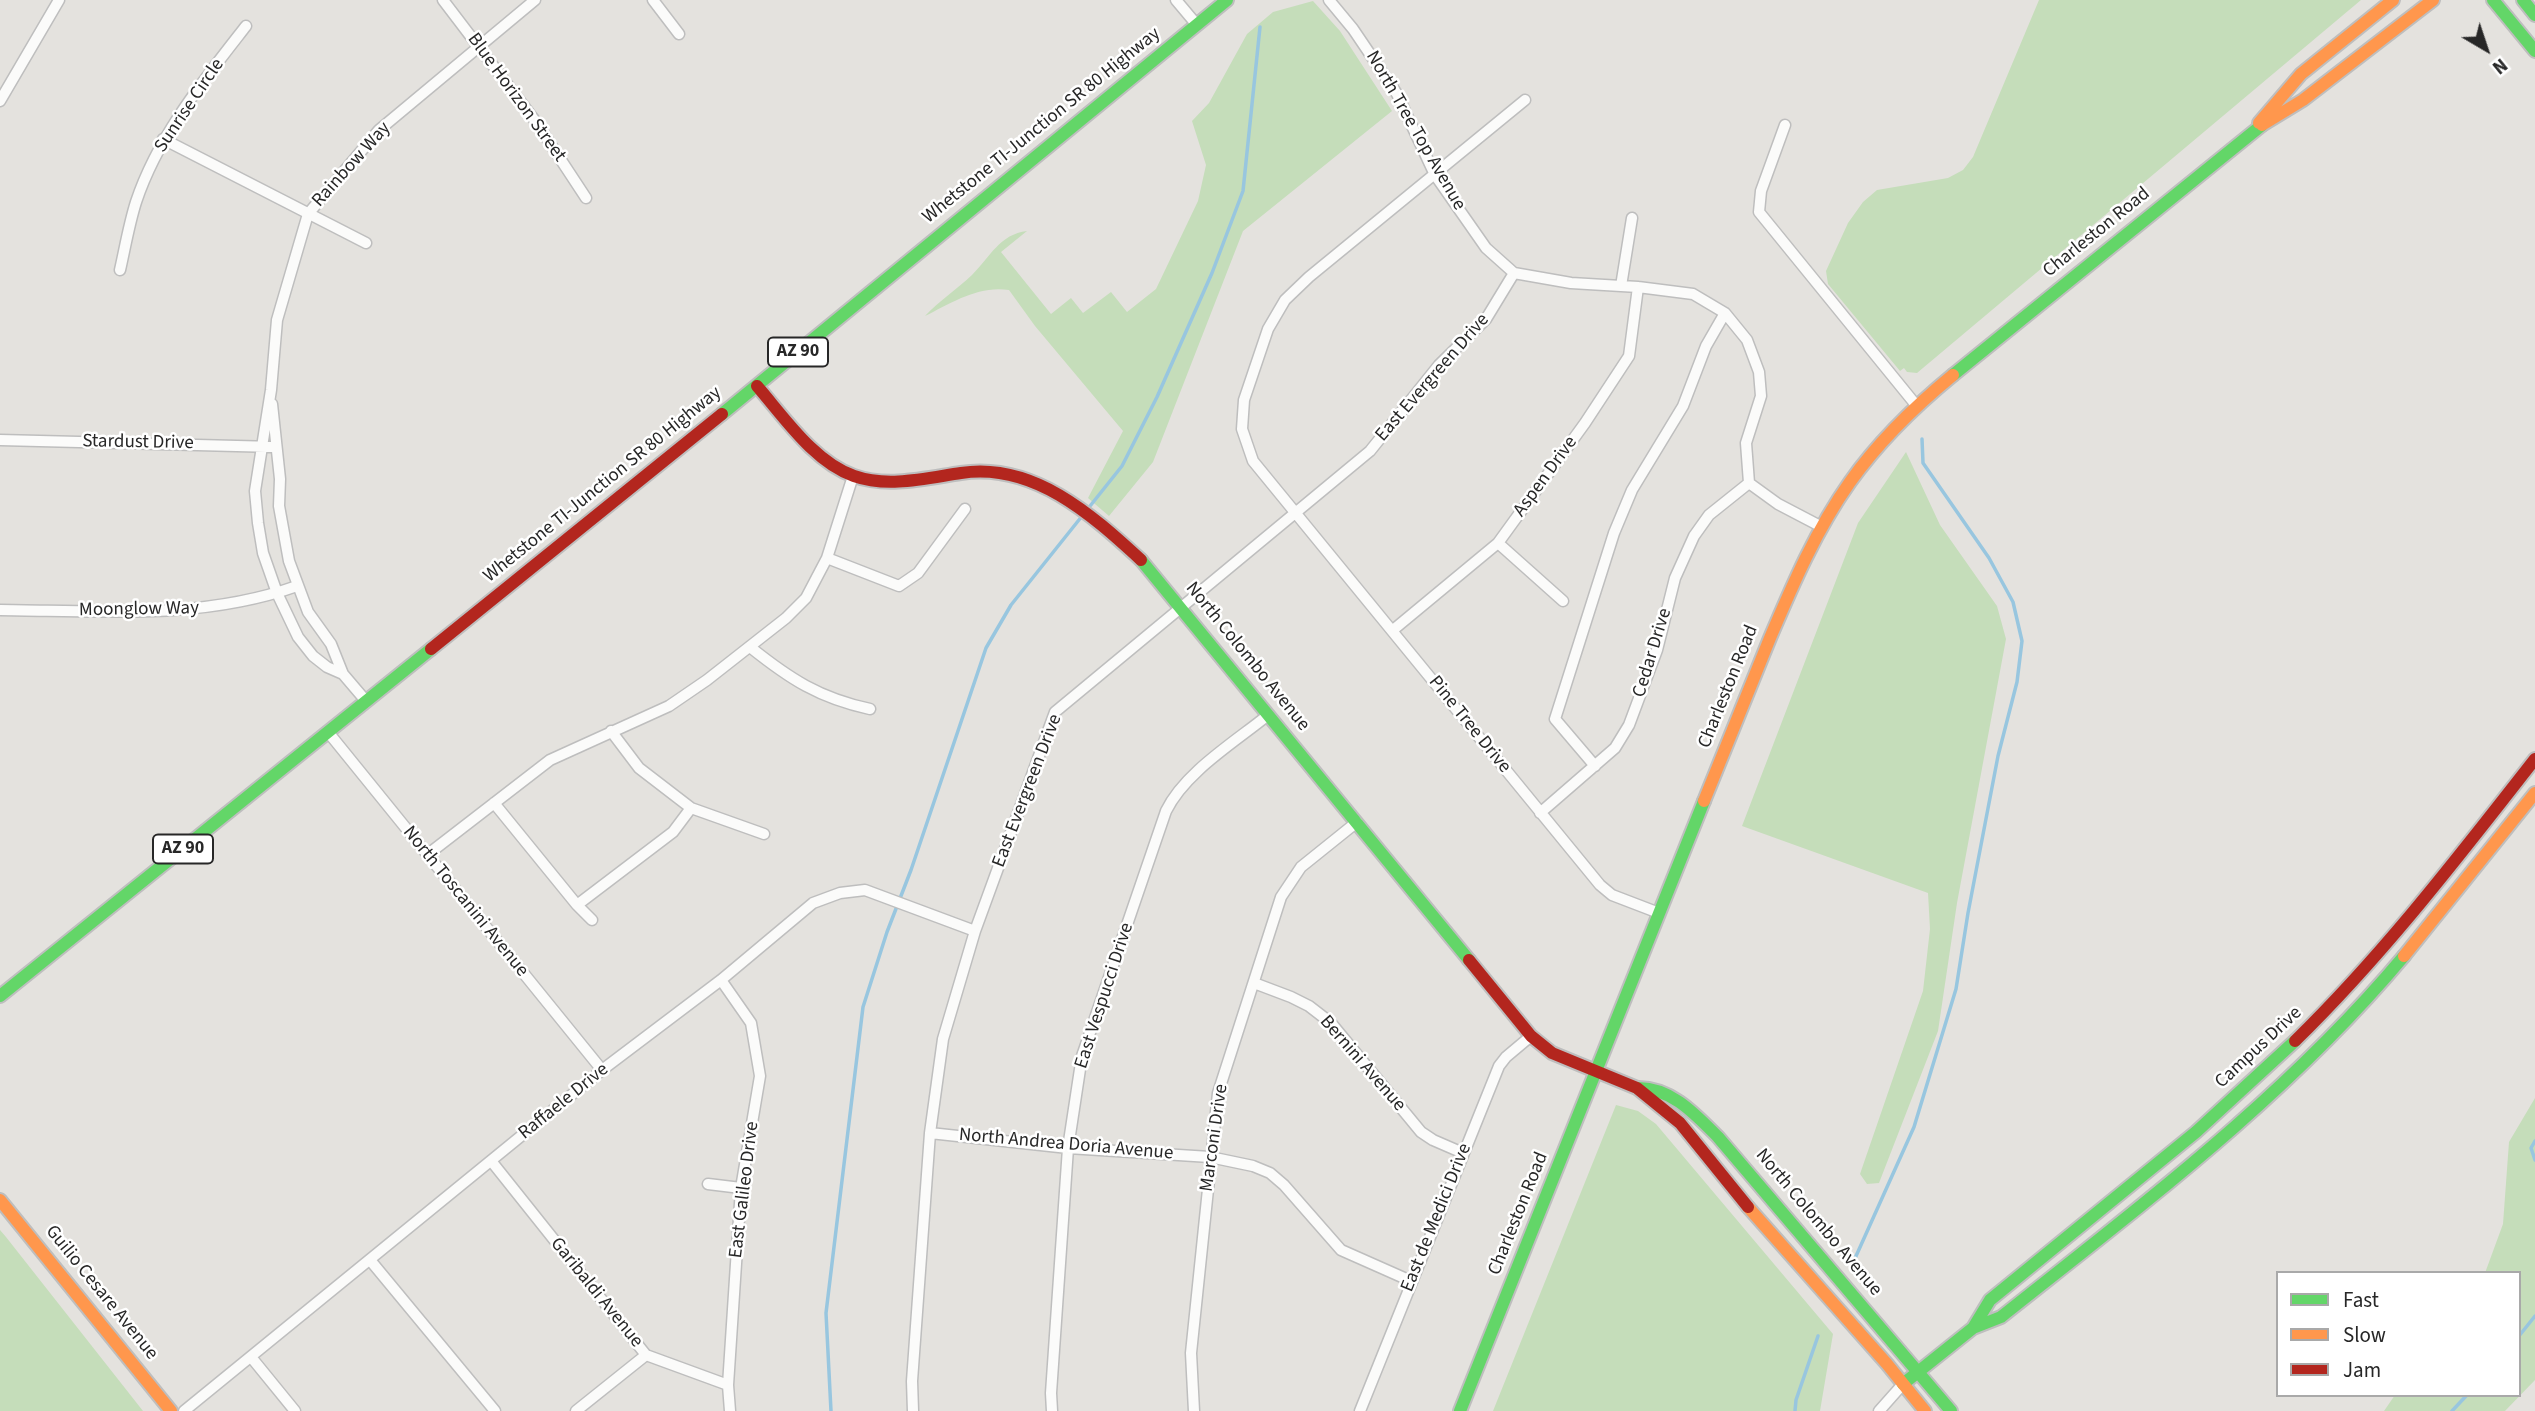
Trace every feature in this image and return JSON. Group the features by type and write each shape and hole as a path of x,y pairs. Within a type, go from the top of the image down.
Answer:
{"main road":[{"name":"Whetstone TI-Junction SR 80 Highway","path":"0,996 757,386 1227,0"},
{"name":"Charleston Road","path":"2252,131 2301,74 2393,0"},
{"name":"Charleston Road","path":"1460,1411 1766,648 1797,576 1848,484 1881,442 1916,405 2252,131 2303,100 2433,0"},
{"path":"2493,0 2535,51"},
{"path":"2523,0 2535,15"},
{"name":"North Colombo Avenue","path":"757,386 805,440 853,476 909,482 979,470 1011,473 1039,484 1113,533 1150,568 1531,1036 1552,1053 1637,1088 1645,1098 1667,1111 1688,1131 1762,1224 1925,1411"},
{"name":"Campus Drive","path":"1973,1328 1990,1300 2251,1084 2314,1024 2407,919 2535,759"},
{"name":"Campus Drive","path":"1903,1384 1973,1328 2001,1317 2194,1161 2305,1064 2403,958 2535,793"},
{"name":"North Colombo Avenue","path":"1637,1088 1648,1086 1669,1097 1703,1122 1725,1143 1787,1220 1951,1411"},
{"name":"Guilio Cesare Avenue","path":"0,1200 172,1411"}],"street":[{"path":"0,101 59,0"},
{"name":"Blue Horizon Street","path":"443,0 536,122 586,198"},
{"name":"Rainbow Way","path":"343,674 327,667 313,656 298,637 277,593 263,553 255,491 271,390 278,320 308,214 379,130 535,0"},
{"path":"653,0 680,34"},
{"path":"1176,0 1197,25"},
{"name":"North Tree Top Avenue","path":"1329,0 1353,29 1397,94 1435,175 1486,247 1514,274"},
{"name":"Sunrise Circle","path":"120,270 136,202 163,139 204,79 246,26"},
{"path":"1435,175 1525,100"},
{"path":"1785,125 1761,191 1759,212 1916,405"},
{"path":"163,139 366,243"},
{"name":"Pine Tree Drive","path":"1435,175 1309,276 1285,300 1268,329 1244,400 1242,429 1253,461 1539,813 1606,890 1612,895 1659,913"},
{"path":"1621,286 1632,218"},
{"path":"1514,274 1571,283 1693,294 1725,313 1747,340 1759,372 1762,396 1746,443 1749,483 1778,504 1822,527"},
{"name":"East Evergreen Drive","path":"913,1411 912,1381 930,1133 943,1039 975,931 1055,712 1370,451 1440,365 1486,318 1514,274"},
{"name":"Aspen Drive","path":"1393,630 1498,542 1585,423 1629,356 1638,287"},
{"path":"1595,766 1555,719 1614,533 1632,490 1683,406 1706,346 1725,313"},
{"name":"Rainbow Way","path":"271,390 279,506 283,536 297,586 308,611 331,644 343,674 366,701"},
{"name":"Stardust Drive","path":"0,440 276,447"},
{"path":"427,855 550,760 669,706 750,648 786,618 806,597 827,558 853,476"},
{"name":"Cedar Drive","path":"1539,813 1615,748 1629,725 1657,650 1675,578 1695,536 1709,515 1749,483"},
{"path":"827,558 899,586 918,573 965,509"},
{"path":"1498,542 1563,601"},
{"name":"Moonglow Way","path":"0,610 137,612 202,609 297,586"},
{"path":"750,648 782,673 810,689 838,702 870,709"},
{"name":"East Vespucci Drive","path":"1052,1411 1068,1148 1082,1056 1173,795 1187,780 1268,715"},
{"path":"611,731 639,768 691,808 764,834"},
{"name":"North Toscanini Avenue","path":"328,732 601,1070"},
{"path":"494,803 577,905 593,920"},
{"path":"577,905 673,832 691,808"},
{"name":"Marconi Drive","path":"1194,1411 1191,1353 1218,1093 1281,897 1301,867 1357,822"},
{"name":"Raffaele Drive","path":"184,1411 492,1162 601,1070 721,980 813,903 841,893 865,890 975,931"},
{"name":"East Galileo Drive","path":"721,980 751,1023 760,1076 741,1188 728,1385 730,1411"},
{"name":"Bernini Avenue","path":"1254,983 1309,1006 1331,1023 1420,1132 1464,1153"},
{"name":"East de Medici Drive","path":"1360,1411 1499,1066 1531,1036"},
{"name":"North Andrea Doria Avenue","path":"930,1133 1068,1148 1210,1157 1253,1166 1270,1173 1284,1185 1341,1250 1411,1281"},
{"name":"Garibaldi Avenue","path":"492,1162 646,1355 728,1385"},
{"path":"708,1184 741,1188"},
{"path":"370,1260 495,1411"},
{"path":"576,1411 646,1355"},
{"path":"251,1357 295,1411"},
{"name":"Campus Drive","path":"1879,1411 1903,1384"}],"green space":[{"path":"2039,0 2361,0 1917,373 1907,372 1904,368 1900,371 1828,284 1826,271 1848,223 1863,202 1877,190 1948,178 1963,170 1973,157"},
{"path":"1313,1 1340,31 1392,111 1243,231 1153,462 1109,516 1088,498 1123,431 1035,326 1009,290 976,293 925,316 972,275 1002,241 1027,231 1001,252 1051,314 1071,298 1083,313 1111,292 1127,312 1156,289 1198,201 1206,165 1192,121 1209,103 1247,34 1273,12"},
{"path":"1906,452 1940,525 1997,606 2006,639 1957,903 1938,1031 1879,1183 1867,1184 1860,1174 1923,991 1930,929 1928,893 1742,826 1858,523"},
{"path":"2535,1098 2535,1380 2521,1394 2521,1271 2486,1271 2503,1224 2509,1142"},
{"path":"1616,1105 1638,1111 1656,1124 1833,1334 1820,1411 1493,1411"},
{"path":"0,1230 6,1237 143,1411 0,1411"},
{"path":"2394,1397 2519,1397 2505,1411 2384,1411"}],"waterway":[{"path":"831,1411 826,1313 863,1007 986,648 1011,605 1122,466 1157,397 1212,273 1243,191 1260,27"},
{"path":"1852,1265 1914,1127 1956,989 1998,756 2017,682 2022,641 2013,602 1989,558 1923,463 1922,439"},
{"path":"2535,1141 2531,1148 2535,1160"},
{"path":"2521,1334 2535,1316"},
{"path":"1795,1411 1796,1400 1818,1336"},
{"path":"2452,1411 2465,1397"}],"traffic: fast":[{"path":"722,414 1227,0"},
{"path":"2493,0 2535,51"},
{"path":"2523,0 2535,15"},
{"path":"1953,375 2262,125"},
{"path":"1141,560 1469,960"},
{"path":"0,996 431,649"},
{"path":"1460,1411 1704,801"},
{"path":"1903,1384 1973,1328 2001,1317 2212,1147 2312,1056 2404,956"},
{"path":"1973,1328 1990,1300 2196,1132 2295,1041"},
{"path":"1637,1088 1661,1092 1672,1097 1718,1137 1951,1411"}],"traffic: slow":[{"path":"2259,123 2301,74 2393,0"},
{"path":"2262,125 2303,100 2433,0"},
{"path":"1704,801 1779,618 1826,519 1861,467 1885,439 1953,375"},
{"path":"2404,956 2535,793"},
{"path":"0,1200 171,1411"},
{"path":"1748,1207 1925,1411"}],"traffic: jam":[{"path":"757,386 813,450 839,469 854,476 894,482 961,473 1012,475 1059,495 1081,509 1141,560"},
{"path":"431,649 722,414"},
{"path":"2295,1041 2390,939 2535,759"},
{"path":"1469,960 1531,1036 1552,1053 1637,1088 1680,1123 1748,1207"}]}
